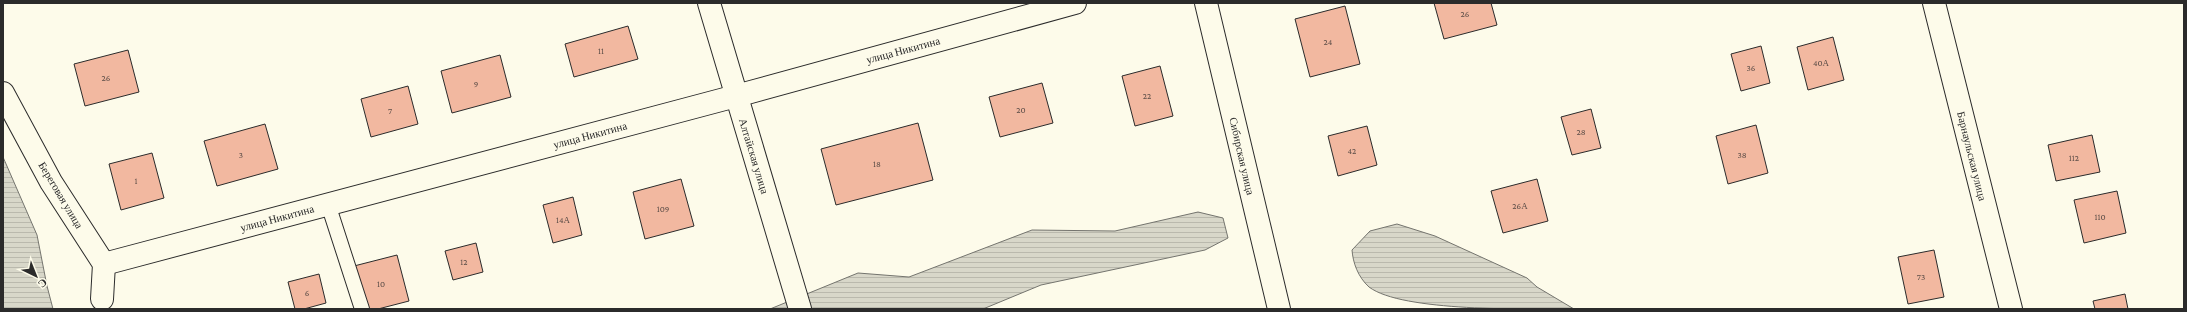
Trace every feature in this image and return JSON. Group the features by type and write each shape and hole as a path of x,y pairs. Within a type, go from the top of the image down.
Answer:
{"street":[{"name":"Алтайская улица","path":"709,3 800,309"},
{"name":"улица Никитина","path":"104,264 736,96 1075,3"},
{"name":"Сибирская улица","path":"1206,3 1279,309"},
{"name":"Барнаульская улица","path":"1934,3 2011,309"},
{"name":"Береговая улица","path":"3,93 51,182 104,264"},
{"path":"102,299 104,264"}],"lane":[{"path":"328,204 362,309"}],"shaded area":[{"path":"3,157 37,235 53,309 3,309"},
{"path":"1198,212 1223,218 1228,238 1205,250 1041,285 983,309 770,309 858,273 909,277 1032,230 1115,231"},
{"path":"1397,224 1435,236 1527,278 1537,287 1574,309 1498,309 1436,305 1408,301 1385,295 1369,287 1362,279 1355,265 1352,250 1370,231"}],"building":[{"path":"1434,3 1491,3 1497,25 1444,39"},
{"path":"1345,6 1360,64 1310,77 1295,19"},
{"path":"628,26 638,59 574,77 565,44"},
{"path":"1833,37 1844,80 1808,90 1797,47"},
{"path":"1761,46 1770,83 1741,91 1731,54"},
{"path":"128,50 139,92 85,106 74,64"},
{"path":"500,55 511,97 452,113 441,71"},
{"path":"1160,66 1173,116 1135,126 1122,76"},
{"path":"1042,83 1053,123 1000,137 989,97"},
{"path":"408,86 418,124 371,137 361,99"},
{"path":"1591,109 1601,148 1572,155 1561,117"},
{"path":"918,123 933,180 836,205 821,149"},
{"path":"265,124 278,169 217,186 204,141"},
{"path":"1756,125 1768,173 1728,184 1716,136"},
{"path":"1367,126 1377,165 1338,176 1328,136"},
{"path":"2092,135 2100,172 2056,181 2048,145"},
{"path":"152,153 164,198 121,210 109,164"},
{"path":"681,179 694,226 645,239 633,192"},
{"path":"1537,179 1548,221 1503,233 1491,191"},
{"path":"2117,191 2126,233 2084,243 2074,200"},
{"path":"573,197 582,235 553,243 543,205"},
{"path":"476,243 483,272 453,280 445,251"},
{"path":"1934,250 1944,297 1908,304 1898,257"},
{"path":"397,255 409,301 378,309 365,309 354,266"},
{"path":"319,274 326,303 304,309 295,309 288,282"},
{"path":"2125,294 2128,309 2095,309 2093,301"}]}
